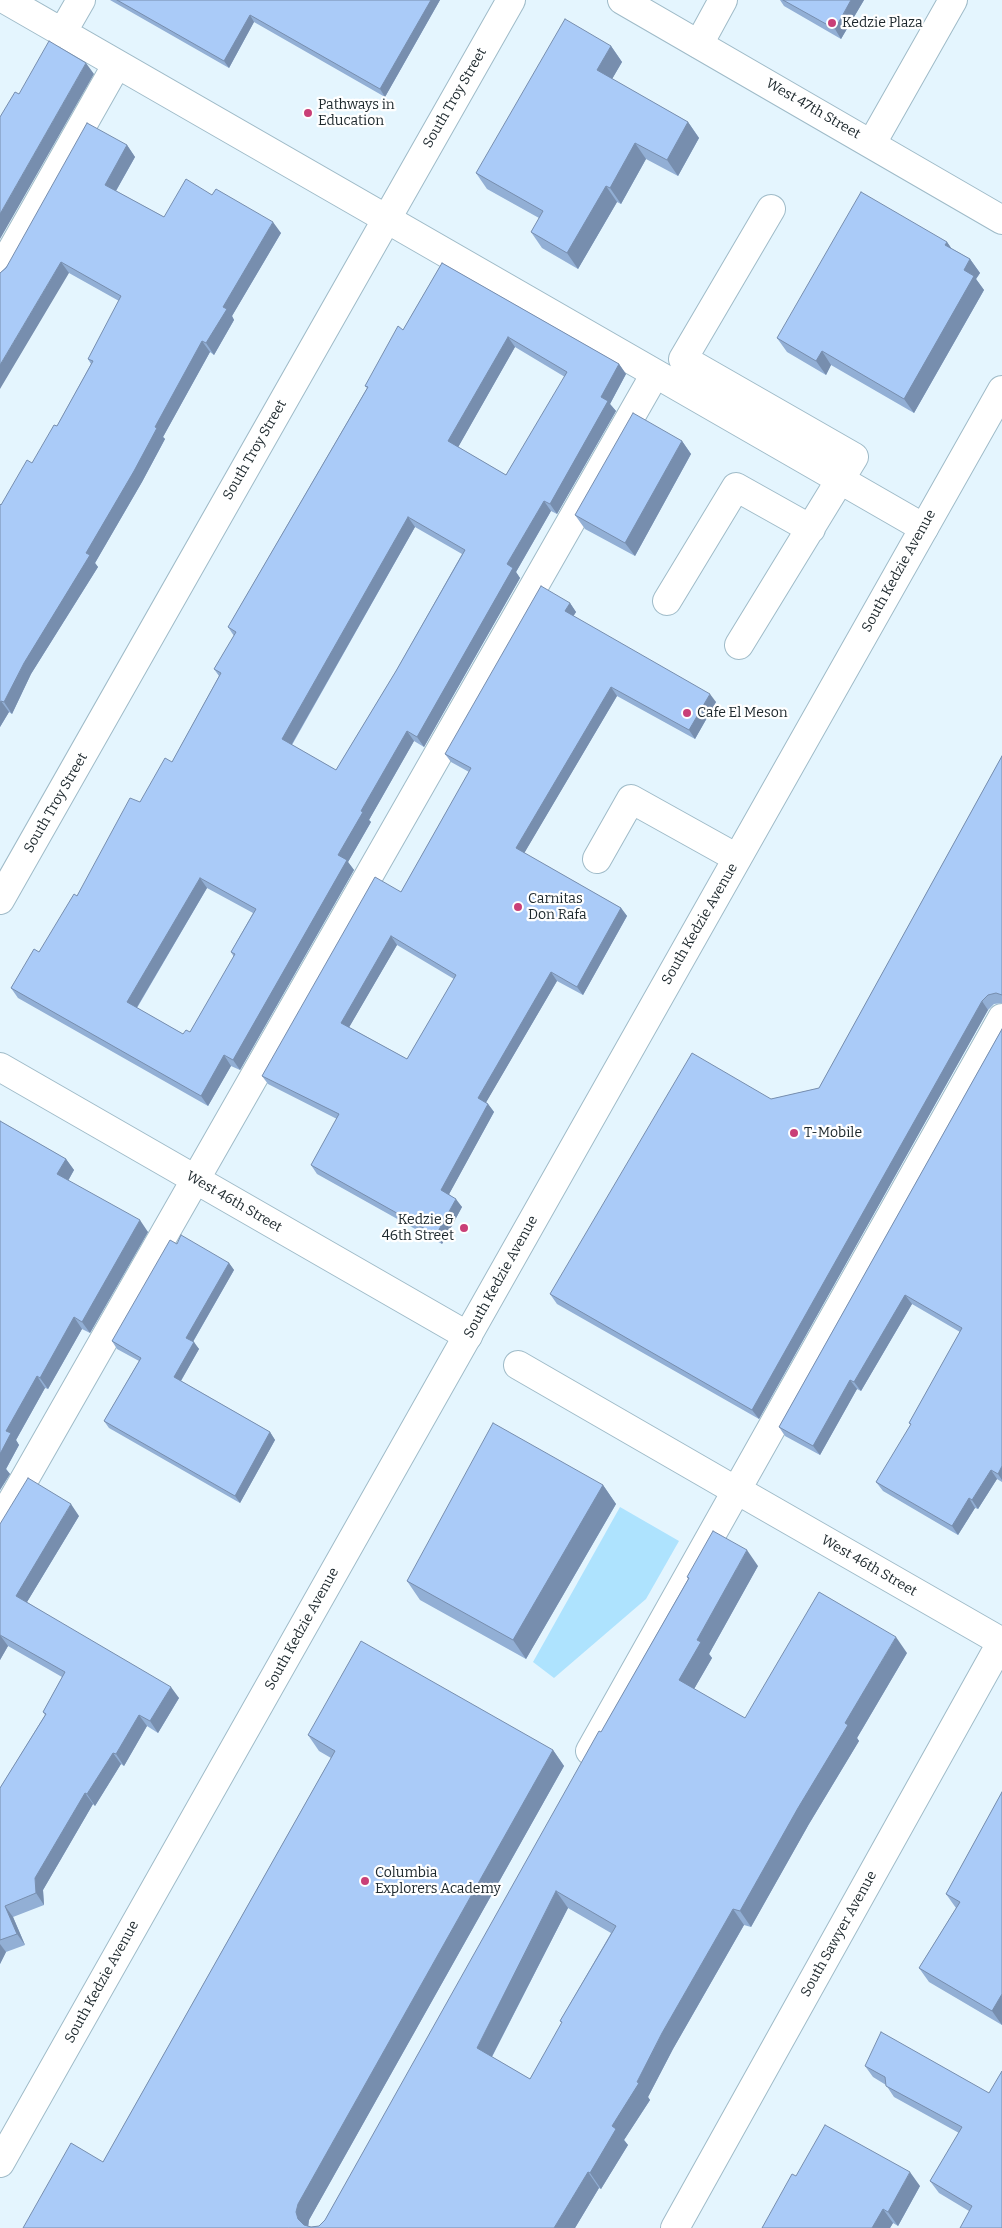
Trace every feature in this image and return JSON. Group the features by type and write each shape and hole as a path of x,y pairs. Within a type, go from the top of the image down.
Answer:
{"street":[{"path":"6,0 924,528"},
{"path":"62,33 81,0"},
{"name":"South Troy Street","path":"0,900 510,0"},
{"name":"West 47th Street","path":"622,0 872,143 1002,220"},
{"path":"699,44 723,0"},
{"path":"872,143 953,0"},
{"path":"0,271 117,64"},
{"path":"739,645 854,457 683,359 771,209"},
{"path":"0,1522 655,374"},
{"name":"South Kedzie Avenue","path":"0,2163 924,528 999,402"},
{"path":"667,601 736,487 811,528"},
{"path":"597,859 631,799 737,858"},
{"path":"576,1777 732,1487 1002,1018"},
{"name":"West 46th Street","path":"0,1067 468,1336"},
{"name":"West 46th Street","path":"518,1365 1002,1642"},
{"name":"South Sawyer Avenue","path":"675,2228 1002,1642"}],"shaded area":[{"path":"620,1507 679,1541 646,1599 554,1678 533,1662"}],"building":[{"path":"117,0 431,0 380,89 250,15 224,61"},
{"path":"783,0 851,0 835,29"},
{"path":"565,19 611,46 597,70 688,122 667,160 635,143 610,188 606,186 567,253 531,232 543,211 476,173"},
{"path":"49,41 86,63 0,214 0,117 15,92 19,94"},
{"path":"87,123 127,145 105,185 164,217 186,179 212,195 216,189 273,222 223,307 227,309 206,343 202,341 155,427 157,428 134,471 86,553 90,555 24,663 4,702 1,701 0,703 0,504 27,460 32,463 54,425 57,426 93,361 88,359 121,296 61,262 0,365 0,273 6,268"},
{"path":"861,192 947,242 945,245 970,259 964,270 974,276 904,399 822,351 816,361 777,338"},
{"path":"442,263 619,364 601,397 608,401 550,504 544,501 507,564 513,568 417,737 407,731 361,811 363,812 338,855 347,860 233,1060 224,1055 201,1096 11,988 34,949 39,952 74,894 77,896 130,798 140,802 165,758 172,762 221,673 214,669 236,632 228,627 368,387 365,386 398,326 403,330","holes":["508,337 567,372 506,475 448,441","408,517 465,550 396,671 336,770 282,739","200,878 256,909 231,952 235,954 190,1032 186,1030 183,1034 127,1002"]},
{"path":"633,413 682,441 625,543 575,515"},
{"path":"541,586 570,603 565,611 710,694 689,730 611,687 516,848 621,908 577,987 551,972 478,1098 488,1104 441,1190 456,1199 436,1235 311,1165 339,1114 262,1076 375,877 401,892 471,768 445,754","holes":["391,936 456,975 407,1059 341,1023"]},
{"path":"1002,756 1002,995 996,993 988,995 982,1001 752,1410 550,1294 692,1053 771,1099 819,1088"},
{"path":"1002,1029 1002,1466 998,1474 991,1470 972,1500 969,1498 952,1526 876,1482 911,1424 909,1423 962,1328 905,1295 854,1382 850,1380 813,1446 779,1427"},
{"path":"0,1121 66,1159 57,1174 140,1220 82,1322 74,1317 40,1378 37,1376 6,1431 11,1433 0,1454"},
{"path":"181,1235 229,1263 186,1338 194,1342 174,1377 270,1432 235,1496 104,1421 141,1358 112,1341 170,1240 177,1244"},
{"path":"493,1423 603,1485 513,1640 407,1581"},
{"path":"28,1478 71,1504 16,1596 171,1687 150,1721 139,1715 116,1754 113,1753 87,1794 85,1793 35,1878 36,1893 5,1906 17,1934 0,1940 0,1788 46,1714 43,1712 65,1672 0,1635 0,1524"},
{"path":"713,1531 747,1550 697,1640 701,1642 679,1680 745,1718 819,1592 896,1637 845,1723 848,1725 798,1808 740,1911 733,1909 662,2033 637,2082 639,2083 612,2126 616,2129 554,2228 23,2228 71,2143 103,2162 335,1751 308,1735 361,1641 553,1750 298,2204 296,2212 298,2219 304,2225 311,2227 319,2226 325,2220 599,1731 601,1732 689,1578 687,1577","holes":["556,1891 616,1926 560,2021 562,2022 530,2079 477,2048"]},
{"path":"1002,1792 1002,1994 992,2011 919,1968 960,1902 946,1894"},
{"path":"881,2032 989,2093 1002,2071 1002,2228 960,2228 972,2206 930,2181 962,2127 886,2086 885,2077 865,2066"},
{"path":"825,2125 910,2172 888,2212 883,2209 872,2228 762,2228 792,2174 796,2176"}],"place":[{"name":"Kedzie Plaza","path":"832,23"},
{"name":"Pathways in Education","path":"308,113"},
{"name":"Cafe El Meson","path":"687,713"},
{"name":"Carnitas Don Rafa","path":"518,907"},
{"name":"T-Mobile","path":"794,1133"},
{"name":"Kedzie & 46th Street","path":"464,1228"},
{"name":"Columbia Explorers Academy","path":"365,1881"}]}
